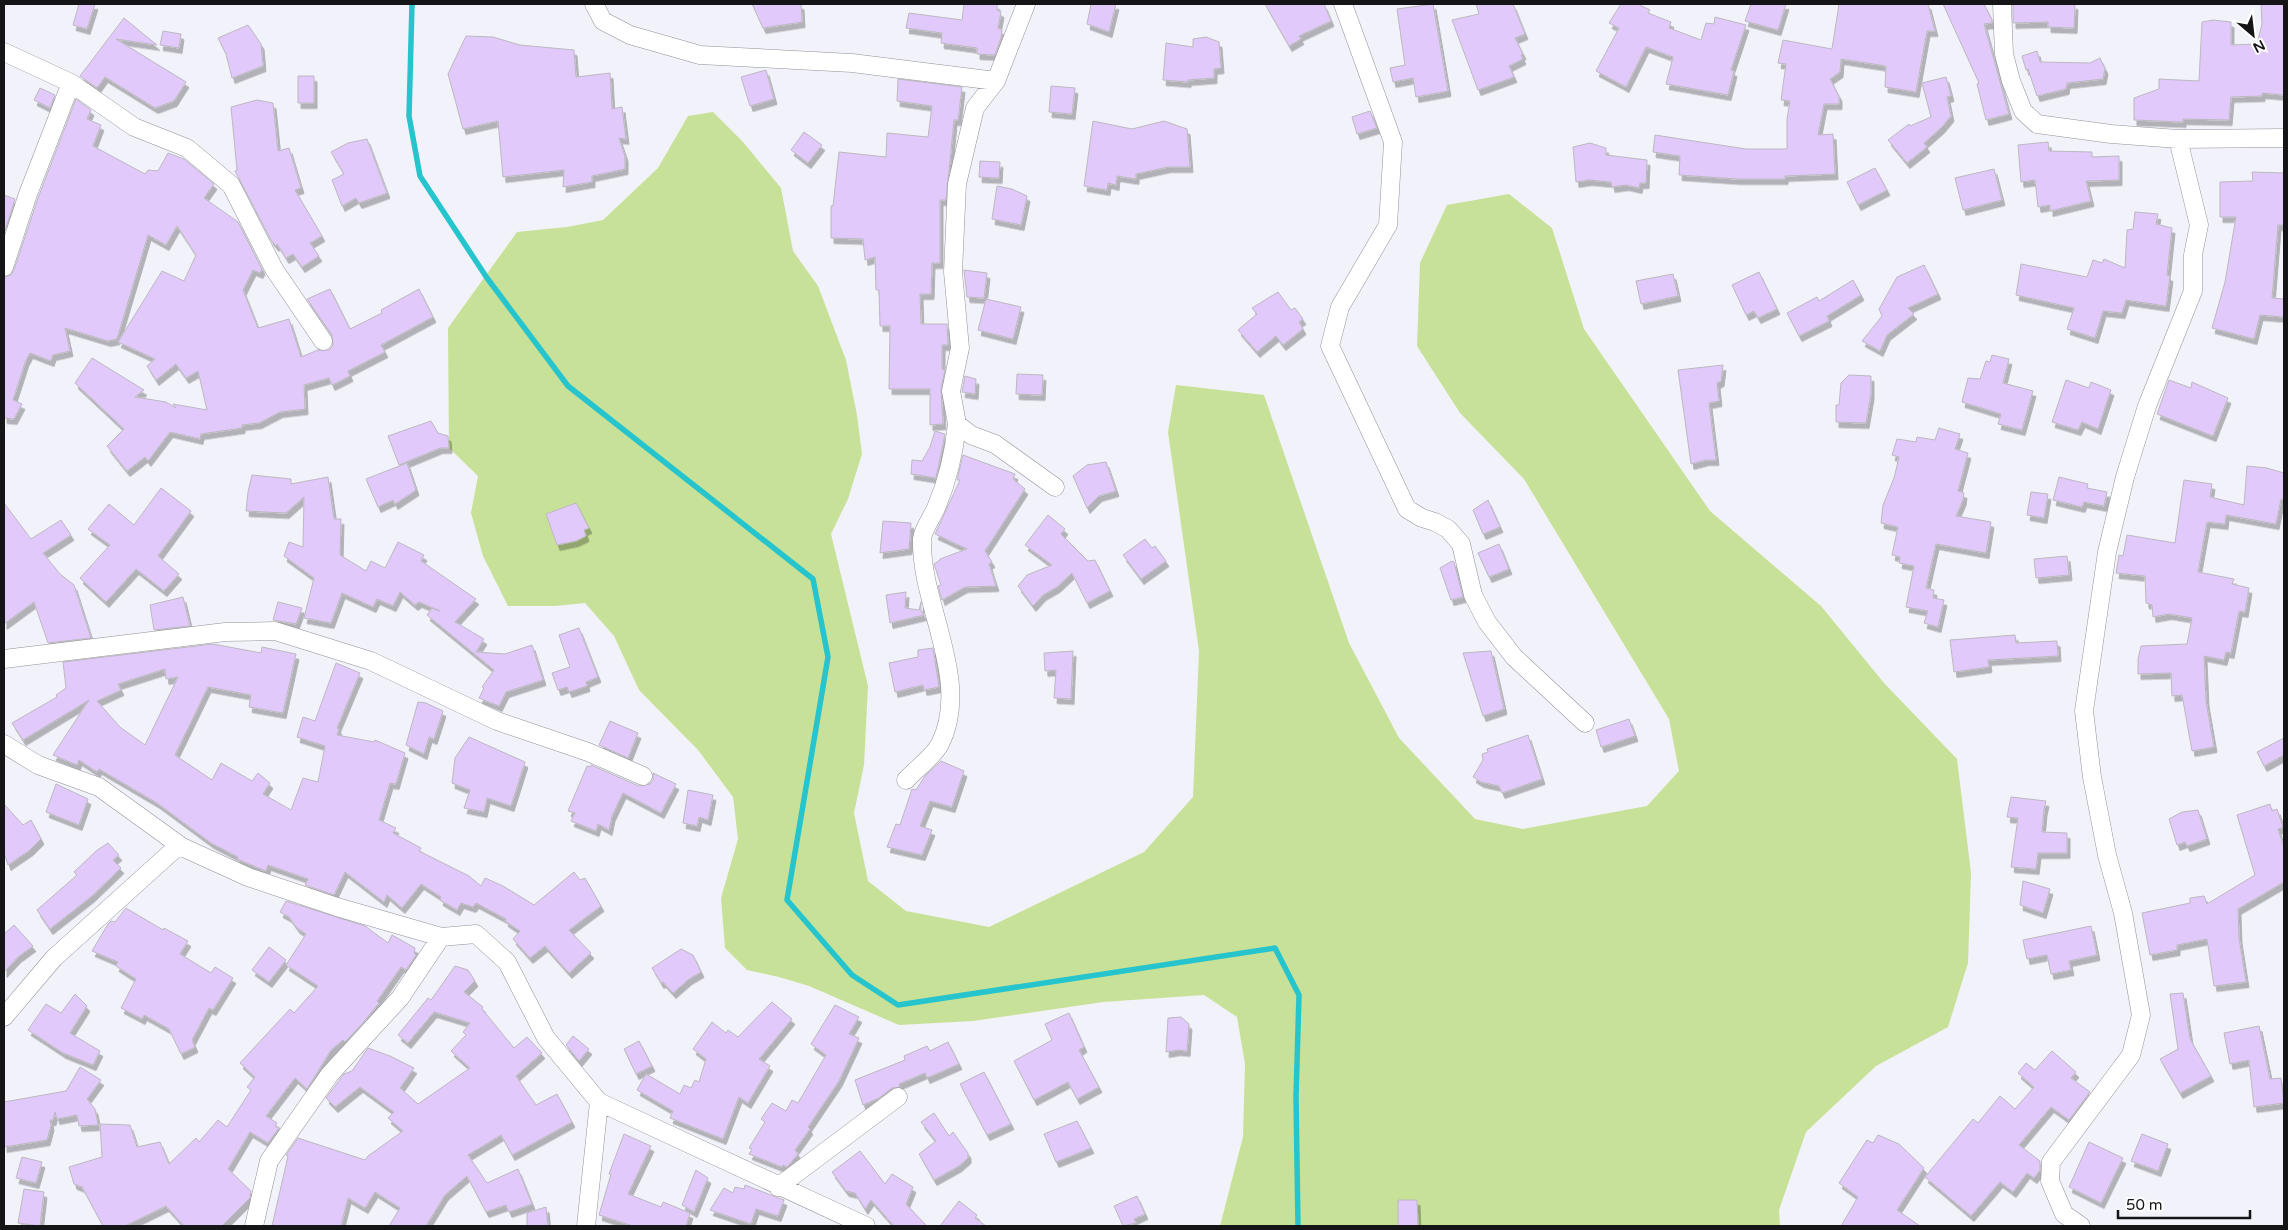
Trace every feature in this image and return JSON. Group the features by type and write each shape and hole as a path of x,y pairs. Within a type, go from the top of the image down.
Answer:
{"street":[{"path":"594,4 603,21 630,35 700,55 852,62 996,81"},
{"path":"906,780 939,745 950,712 943,644 924,570 922,537 936,508 953,460 957,424 951,391 960,348 953,272 957,184 975,108 996,81 1026,4"},
{"path":"1343,4 1393,142 1388,225 1340,307 1330,346 1406,509 1448,529 1461,544 1474,596 1487,622 1514,657 1585,723"},
{"path":"2002,4 2004,54 2011,81 2019,103 2028,118 2037,124 2054,128 2178,139 2284,138"},
{"path":"4,52 71,83 134,126 187,148 231,184 274,269 323,341"},
{"path":"4,267 28,194 71,83"},
{"path":"2081,1226 2064,1214 2050,1180 2051,1162 2131,1055 2141,1015 2123,913 2107,854 2092,777 2084,710 2107,552 2126,477 2147,406 2193,290 2193,254 2199,225 2178,139"},
{"path":"957,424 971,435 995,444 1055,487"},
{"path":"4,659 225,632 275,631 371,661 497,721 588,752 643,776"},
{"path":"4,744 38,765 99,787 182,847 248,877 337,907 441,937 476,934 507,962 546,1038 599,1102 778,1187 866,1226"},
{"path":"4,1016 54,958 177,847 182,847"},
{"path":"254,1226 269,1161 330,1074 400,998 441,937"},
{"path":"778,1187 898,1096"},
{"path":"586,1226 599,1102"}],"green space":[{"path":"713,112 743,142 781,188 793,251 818,286 846,360 857,415 862,454 848,499 831,534 868,686 864,765 854,813 868,881 906,911 989,927 1144,852 1193,797 1199,651 1168,432 1176,385 1264,395 1349,643 1399,738 1475,819 1523,829 1647,806 1679,771 1669,719 1524,479 1460,413 1417,346 1420,263 1447,205 1509,194 1552,228 1584,329 1710,511 1821,606 1884,683 1957,759 1971,873 1968,963 1948,1027 1876,1066 1806,1132 1779,1210 1780,1226 1220,1226 1243,1137 1245,1064 1237,1017 1204,995 1103,1002 973,1021 899,1025 809,986 747,970 725,948 721,898 738,839 733,797 698,750 639,690 614,636 585,603 555,606 508,606 483,556 471,513 478,476 449,448 448,328 517,232 567,227 603,220 658,168 688,116"}],"building":[{"path":"79,4 95,4 87,29 73,25"},
{"path":"752,4 801,4 802,22 763,28"},
{"path":"964,4 997,4 997,10 1001,12 998,28 1002,30 995,55 977,54 977,48 941,43 942,33 906,28 909,13 962,20"},
{"path":"1091,4 1116,4 1109,32 1087,24"},
{"path":"1265,4 1324,4 1331,21 1299,36 1301,39 1289,46"},
{"path":"1433,4 1448,91 1416,97 1413,78 1393,82 1390,68 1405,65 1397,9"},
{"path":"1476,4 1513,4 1525,34 1515,38 1523,54 1521,55 1523,59 1509,66 1514,77 1478,90 1452,20 1479,14"},
{"path":"1621,4 1638,4 1650,10 1648,13 1671,22 1669,28 1701,40 1706,23 1714,24 1715,17 1746,25 1731,70 1734,71 1728,95 1666,84 1673,57 1646,47 1626,87 1596,71 1619,28 1609,23"},
{"path":"1751,4 1786,4 1778,30 1745,21"},
{"path":"1839,4 1928,4 1935,31 1927,31 1916,92 1885,87 1886,66 1841,59 1840,72 1830,79 1839,96 1839,104 1824,104 1818,135 1833,134 1835,174 1785,176 1785,179 1737,179 1679,175 1680,156 1653,152 1655,135 1746,149 1787,149 1787,119 1790,101 1781,100 1786,64 1778,63 1783,40 1832,49"},
{"path":"1943,4 1984,4 1992,23 1984,24 2009,114 1986,120 1977,84 1979,83"},
{"path":"2013,4 2075,4 2074,28 2048,27 2048,22 2013,23"},
{"path":"2261,4 2284,4 2284,95 2262,93 2262,96 2231,97 2229,120 2183,119 2183,122 2134,120 2134,98 2159,89 2159,79 2199,81 2202,22 2213,20 2231,22 2231,45 2257,44 2262,24"},
{"path":"124,18 157,45 116,39 186,82 174,101 155,108 105,77 97,88 80,76"},
{"path":"248,25 261,44 263,66 232,78 226,54 218,38"},
{"path":"163,31 181,34 179,48 160,45"},
{"path":"466,36 493,37 520,45 574,50 576,77 610,73 612,109 622,107 626,139 619,138 625,156 625,169 592,176 592,182 563,187 564,170 503,177 498,121 463,129 448,74"},
{"path":"1206,37 1219,42 1221,68 1214,69 1214,78 1188,80 1188,82 1163,80 1166,43 1193,47 1193,39"},
{"path":"2037,51 2040,62 2090,63 2100,58 2105,69 2103,79 2067,83 2066,89 2037,96 2022,56"},
{"path":"766,70 774,99 750,106 741,77"},
{"path":"298,76 314,76 314,103 298,103"},
{"path":"1946,77 1951,96 1947,97 1951,116 1924,143 1927,147 1907,163 1888,140 1909,124 1910,126 1931,117 1922,83"},
{"path":"898,79 962,87 958,120 954,120 946,200 940,200 940,263 932,263 931,294 920,294 921,324 947,324 948,345 942,345 942,369 945,370 941,389 943,424 930,425 930,389 889,389 890,326 880,326 879,290 876,290 875,257 865,260 863,239 831,238 831,206 833,206 839,152 886,157 887,133 928,137 932,106 897,101"},
{"path":"1051,86 1075,88 1072,114 1049,112"},
{"path":"40,88 55,95 50,108 34,100"},
{"path":"76,99 91,110 87,119 101,125 93,146 145,174 148,170 158,171 168,153 184,159 214,184 204,198 238,222 262,269 260,273 253,270 243,290 258,328 289,319 301,357 318,350 329,350 333,345 332,335 307,299 330,289 350,329 382,313 381,310 419,289 433,317 381,345 385,352 348,371 350,376 332,385 329,378 304,385 305,409 280,412 259,423 242,425 242,428 201,434 200,439 170,432 148,461 145,457 127,471 107,446 124,429 75,383 92,358 144,390 135,397 166,402 176,408 173,404 207,410 198,371 186,378 176,364 156,380 147,366 155,359 118,342 162,271 184,281 196,255 177,226 166,245 148,235 117,339 108,341 65,328 70,351 53,355 51,361 30,353 13,400 22,404 14,419 4,418 4,277 11,275 14,270 38,198"},
{"path":"257,100 273,103 278,151 289,148 301,188 295,190 322,236 310,243 319,256 302,267 293,254 286,258 277,244 276,246 271,240 235,171 237,170 231,107"},
{"path":"1370,111 1377,128 1357,134 1352,117"},
{"path":"1093,121 1132,129 1164,121 1187,129 1190,167 1168,167 1136,174 1136,179 1117,176 1116,185 1108,183 1107,190 1084,186"},
{"path":"804,132 822,145 808,163 791,150"},
{"path":"367,139 387,193 359,203 356,198 342,206 332,180 344,174 331,152 348,143"},
{"path":"2048,142 2049,151 2092,152 2092,157 2119,156 2119,180 2086,181 2091,201 2050,211 2050,205 2038,207 2035,180 2021,182 2018,145"},
{"path":"1590,143 1606,148 1606,155 1647,160 1646,183 1640,183 1639,188 1626,185 1612,187 1611,182 1589,180 1576,182 1573,147"},
{"path":"980,161 1000,162 999,178 979,177"},
{"path":"1875,168 1887,190 1858,205 1847,182"},
{"path":"1994,169 2002,200 1963,210 1955,178"},
{"path":"2252,172 2284,173 2284,225 2278,225 2272,298 2284,299 2284,317 2260,315 2254,339 2212,328 2225,282 2236,217 2220,217 2220,182 2253,181"},
{"path":"997,186 1012,189 1027,196 1021,225 992,219"},
{"path":"4,195 15,199 4,234"},
{"path":"2135,212 2158,214 2156,224 2172,228 2167,275 2170,276 2166,306 2126,300 2122,313 2103,311 2095,338 2067,329 2074,308 2016,295 2021,264 2087,277 2093,260 2102,263 2104,259 2125,268 2127,230 2133,229"},
{"path":"1924,265 1938,294 1908,308 1914,314 1887,335 1880,351 1862,341 1882,316 1879,309 1897,277"},
{"path":"964,270 987,273 984,298 967,297"},
{"path":"1759,272 1777,309 1758,318 1754,311 1746,315 1732,285"},
{"path":"1673,274 1678,296 1641,304 1636,281"},
{"path":"1853,280 1861,295 1827,316 1829,321 1799,336 1787,313 1817,297 1819,301"},
{"path":"1278,292 1291,310 1295,308 1303,319 1299,322 1303,329 1283,345 1276,336 1257,352 1238,330 1257,314 1252,308"},
{"path":"986,299 1021,307 1013,339 978,330"},
{"path":"1992,355 2009,359 2003,383 2033,391 2022,430 1998,424 2001,414 1962,402 1968,378 1980,379 1986,361 1990,362"},
{"path":"1723,365 1721,381 1717,383 1719,401 1709,403 1716,460 1706,460 1691,464 1678,370"},
{"path":"1017,374 1043,375 1042,395 1016,394"},
{"path":"1849,375 1871,376 1871,394 1866,423 1836,422 1836,405 1839,405 1841,383"},
{"path":"965,376 976,379 975,394 962,392"},
{"path":"2066,380 2089,388 2091,382 2111,390 2098,429 2082,422 2078,430 2052,422"},
{"path":"2169,380 2191,388 2192,382 2228,398 2213,436 2157,414"},
{"path":"431,421 438,433 448,436 449,448 440,448 399,465 388,436"},
{"path":"1939,428 1960,434 1955,449 1968,453 1958,491 1964,493 1963,500 1956,516 1991,522 1986,553 1936,544 1926,588 1934,590 1933,598 1944,600 1938,627 1924,623 1928,611 1906,607 1914,566 1899,563 1900,557 1892,555 1898,527 1881,523 1883,505 1894,478 1899,457 1892,455 1897,439 1916,442 1917,437 1935,440"},
{"path":"935,431 945,434 936,478 911,474 912,460 922,461 930,447"},
{"path":"963,455 1015,474 1013,479 1025,489 985,551 992,562 989,564 996,586 965,587 942,600 938,586 941,585 934,564 940,559 967,549 935,534 960,480 957,480"},
{"path":"1106,462 1116,491 1099,496 1087,508 1073,476 1087,465"},
{"path":"407,463 416,490 395,504 393,500 378,507 366,479"},
{"path":"2247,466 2267,468 2284,473 2284,500 2281,499 2276,524 2226,515 2225,524 2207,522 2198,572 2234,579 2232,584 2249,588 2245,612 2239,611 2231,653 2226,652 2224,660 2204,656 2206,701 2214,747 2192,751 2182,695 2172,696 2171,673 2138,674 2138,659 2141,646 2187,644 2192,618 2169,614 2153,617 2152,605 2146,603 2145,576 2116,573 2119,555 2123,556 2127,535 2175,543 2184,480 2212,484 2210,497 2244,505"},
{"path":"252,475 291,479 291,484 328,477 334,519 341,519 340,555 366,571 371,561 385,568 398,542 424,555 421,561 476,599 455,622 484,639 476,652 505,654 532,645 543,680 506,692 499,706 479,698 484,688 482,687 494,670 427,615 432,608 440,611 419,602 415,605 400,592 393,606 377,599 373,607 342,593 331,623 304,618 314,578 284,556 289,542 303,547 304,497 286,513 246,511"},
{"path":"2059,477 2088,484 2087,488 2107,492 2104,506 2084,502 2082,507 2053,500"},
{"path":"161,488 191,511 158,556 179,574 164,591 136,569 106,602 80,578 110,545 88,529 109,504 134,525"},
{"path":"2031,492 2048,494 2044,518 2027,515"},
{"path":"1488,500 1500,527 1483,534 1473,510"},
{"path":"4,503 31,539 61,520 71,535 43,553 60,574 74,585 91,638 48,643 34,602 4,624"},
{"path":"576,503 589,528 584,530 586,536 576,541 557,545 546,514"},
{"path":"1048,515 1065,529 1061,534 1088,561 1095,560 1110,591 1087,603 1072,573 1057,587 1043,595 1033,606 1018,586 1027,575 1052,565 1025,545"},
{"path":"883,521 911,523 909,549 880,553"},
{"path":"1145,539 1152,548 1155,546 1166,561 1141,579 1123,555"},
{"path":"1499,544 1509,569 1489,577 1478,553"},
{"path":"2067,556 2069,575 2036,578 2034,559"},
{"path":"1452,561 1454,562 1463,597 1451,600 1440,568"},
{"path":"906,592 905,608 919,610 921,602 921,611 924,615 890,623 886,595"},
{"path":"183,597 190,626 154,630 150,605"},
{"path":"278,602 302,608 296,624 273,620"},
{"path":"579,628 598,677 586,682 587,686 569,692 567,687 558,690 552,673 570,667 559,635"},
{"path":"2015,635 2016,643 2057,641 2058,656 1988,660 1989,667 1954,672 1950,640"},
{"path":"213,644 261,653 262,647 296,654 283,713 249,707 251,695 208,687 175,755 212,780 221,763 252,781 258,773 270,783 263,794 291,810 303,778 318,782 325,746 297,737 303,717 315,721 336,663 360,673 337,728 339,729 337,735 374,742 375,740 405,753 396,784 390,783 379,820 396,828 393,833 421,848 419,851 469,876 481,886 485,878 503,886 534,905 574,872 580,880 585,878 601,906 569,930 591,953 569,973 545,946 530,958 513,939 520,931 505,921 506,919 476,903 473,907 461,903 457,910 440,900 441,897 421,884 402,908 387,895 384,902 345,872 334,895 305,885 308,879 268,865 266,871 237,859 238,857 211,843 157,803 99,769 97,772 79,760 77,765 53,755 89,700 23,740 12,723 57,697 56,695 66,688 63,662","holes":["165,669 166,679 178,677 145,745 120,727 97,701 121,690 118,684"]},
{"path":"933,648 939,687 924,690 923,685 895,692 889,663 918,657 918,650"},
{"path":"1073,651 1071,699 1054,698 1056,670 1045,671 1044,653"},
{"path":"1491,651 1504,709 1483,716 1463,653"},
{"path":"418,702 426,703 443,711 434,739 429,737 424,754 406,745"},
{"path":"1629,719 1635,736 1601,747 1596,730"},
{"path":"610,721 638,733 628,758 599,745"},
{"path":"1528,735 1542,779 1502,793 1499,786 1481,782 1473,777 1483,760 1482,754 1488,752 1487,749"},
{"path":"469,737 525,762 511,806 487,798 484,812 464,808 470,790 452,783 455,758"},
{"path":"2284,738 2284,755 2264,766 2257,752"},
{"path":"941,761 964,771 952,807 930,801 920,826 932,830 922,855 887,847 896,824 900,825 912,789 916,790 925,776"},
{"path":"591,765 639,786 650,784 653,780 653,773 676,784 661,813 623,793 612,816 609,830 598,824 596,831 571,821 575,813 568,811 587,766 590,767"},
{"path":"56,784 88,799 79,825 46,812"},
{"path":"688,790 713,795 708,820 699,817 697,826 683,823"},
{"path":"2011,797 2046,801 2042,832 2067,833 2067,853 2038,853 2036,869 2011,867 2018,818 2007,817"},
{"path":"4,804 23,825 31,820 41,839 30,850 8,865 4,853"},
{"path":"2270,804 2272,811 2277,809 2283,827 2278,829 2284,847 2284,882 2238,909 2239,938 2246,982 2214,986 2207,939 2177,945 2177,950 2150,955 2142,913 2190,903 2190,898 2204,896 2207,904 2255,875 2237,815"},
{"path":"2198,810 2207,839 2187,846 2185,842 2177,845 2169,819 2182,812"},
{"path":"108,843 119,855 113,860 121,868 92,896 50,929 37,910 77,875 74,872 96,851"},
{"path":"2023,881 2050,889 2043,913 2020,905"},
{"path":"286,901 365,926 388,943 392,935 415,948 414,953 416,955 406,970 401,967 377,1001 379,1003 362,1024 345,1042 343,1040 331,1050 307,1089 295,1078 266,1116 277,1123 275,1126 279,1128 268,1143 250,1132 228,1169 251,1191 250,1198 222,1226 184,1226 166,1206 125,1226 103,1226 82,1187 74,1184 69,1167 102,1157 100,1124 130,1125 137,1147 160,1142 169,1164 196,1138 199,1142 218,1120 227,1127 251,1090 247,1087 255,1077 240,1063 290,1009 294,1013 318,986 286,965 306,934 297,928 289,917 280,912"},
{"path":"126,908 163,930 164,928 188,941 180,954 211,973 215,967 233,978 213,1010 209,1008 192,1040 195,1047 181,1054 169,1029 144,1015 142,1019 121,1008 136,979 116,966 118,962 92,951 108,924 111,921 115,922"},
{"path":"14,925 33,946 18,957 4,972 4,934"},
{"path":"2091,926 2097,955 2069,961 2071,970 2051,974 2047,955 2027,959 2023,940"},
{"path":"269,947 286,960 269,982 252,970"},
{"path":"681,949 693,955 701,972 689,979 673,993 663,982 661,983 652,968"},
{"path":"455,966 468,970 475,981 464,992 483,1007 482,1009 514,1048 527,1037 542,1053 516,1076 536,1105 557,1094 572,1122 512,1155 501,1135 468,1155 487,1183 518,1169 532,1204 509,1212 506,1205 486,1212 467,1176 445,1195 426,1226 389,1226 400,1208 375,1192 365,1208 348,1198 341,1226 272,1226 288,1156 286,1155 298,1138 365,1160 403,1131 388,1118 394,1112 360,1087 335,1107 326,1098 344,1074 352,1071 368,1048 414,1068 400,1088 418,1104 470,1068 451,1051 466,1035 463,1032 470,1023 434,1012 408,1043 398,1035 428,998 431,1000"},
{"path":"2183,993 2190,1039 2211,1076 2180,1093 2160,1059 2178,1049 2170,994"},
{"path":"75,994 87,1006 70,1033 100,1051 93,1065 63,1053 28,1030 46,1004 61,1013"},
{"path":"772,1002 792,1019 759,1059 770,1066 748,1103 739,1097 723,1139 670,1118 673,1111 637,1090 646,1074 680,1094 684,1085 691,1088 695,1080 699,1082 706,1059 693,1049 712,1022 726,1033 728,1030 738,1037"},
{"path":"835,1005 859,1017 849,1034 859,1038 839,1081 795,1150 798,1154 787,1167 783,1165 782,1167 749,1154 752,1149 749,1148 765,1122 761,1119 772,1103 786,1111 792,1100 798,1103 826,1055 811,1044"},
{"path":"1069,1013 1084,1047 1079,1050 1099,1087 1077,1099 1068,1082 1034,1100 1014,1061 1052,1040 1045,1024"},
{"path":"1181,1017 1189,1024 1187,1051 1166,1052 1168,1018"},
{"path":"2259,1026 2270,1079 2281,1078 2284,1103 2254,1107 2249,1060 2230,1064 2224,1033"},
{"path":"573,1036 589,1049 579,1061 566,1045"},
{"path":"639,1041 652,1066 636,1074 624,1049"},
{"path":"948,1042 959,1064 927,1078 925,1073 899,1084 900,1087 892,1088 879,1098 863,1105 855,1080 905,1060 904,1056 927,1046 930,1051"},
{"path":"2052,1051 2076,1072 2071,1078 2090,1092 2069,1120 2051,1107 2019,1145 2040,1161 2040,1170 2034,1178 2027,1173 2013,1192 2000,1182 1971,1216 1925,1177 1973,1119 1978,1123 2000,1096 2015,1109 2034,1087 2018,1073 2026,1063 2035,1070"},
{"path":"80,1067 101,1080 87,1099 95,1109 98,1125 79,1126 77,1115 57,1119 55,1112 53,1120 50,1120 51,1125 47,1140 4,1147 4,1102 66,1091"},
{"path":"984,1072 1011,1124 987,1135 960,1084"},
{"path":"934,1113 949,1136 953,1132 968,1153 968,1158 959,1166 934,1180 919,1154 936,1141 921,1122"},
{"path":"1077,1121 1091,1148 1056,1162 1044,1134"},
{"path":"624,1134 651,1146 628,1194 661,1207 663,1202 690,1213 686,1226 633,1226 599,1215 611,1174 609,1174"},
{"path":"2142,1134 2168,1144 2158,1171 2131,1161"},
{"path":"1878,1135 1899,1144 1924,1168 1897,1210 1920,1226 1841,1226 1858,1197 1839,1183 1867,1140 1873,1143"},
{"path":"2089,1142 2123,1158 2101,1203 2069,1187"},
{"path":"860,1151 885,1184 892,1174 913,1187 906,1204 927,1226 894,1226 871,1200 865,1209 855,1193 846,1191 832,1172"},
{"path":"22,1157 42,1162 36,1183 16,1178"},
{"path":"696,1170 708,1178 694,1212 682,1205"},
{"path":"745,1185 784,1200 778,1216 756,1209 751,1224 710,1210 724,1188 733,1193 735,1187 744,1189"},
{"path":"24,1189 44,1192 40,1226 18,1223"},
{"path":"1137,1196 1145,1214 1134,1219 1136,1223 1123,1226 1114,1206"},
{"path":"1398,1200 1417,1200 1418,1226 1398,1226"},
{"path":"959,1201 977,1215 975,1218 986,1226 940,1226"},
{"path":"546,1207 548,1226 527,1226 527,1213"}],"waterway":[{"path":"412,4 409,116 420,176 487,278 568,386 813,579 828,657 787,900 852,975 898,1005 1275,948 1299,995 1296,1097 1298,1226"}]}
